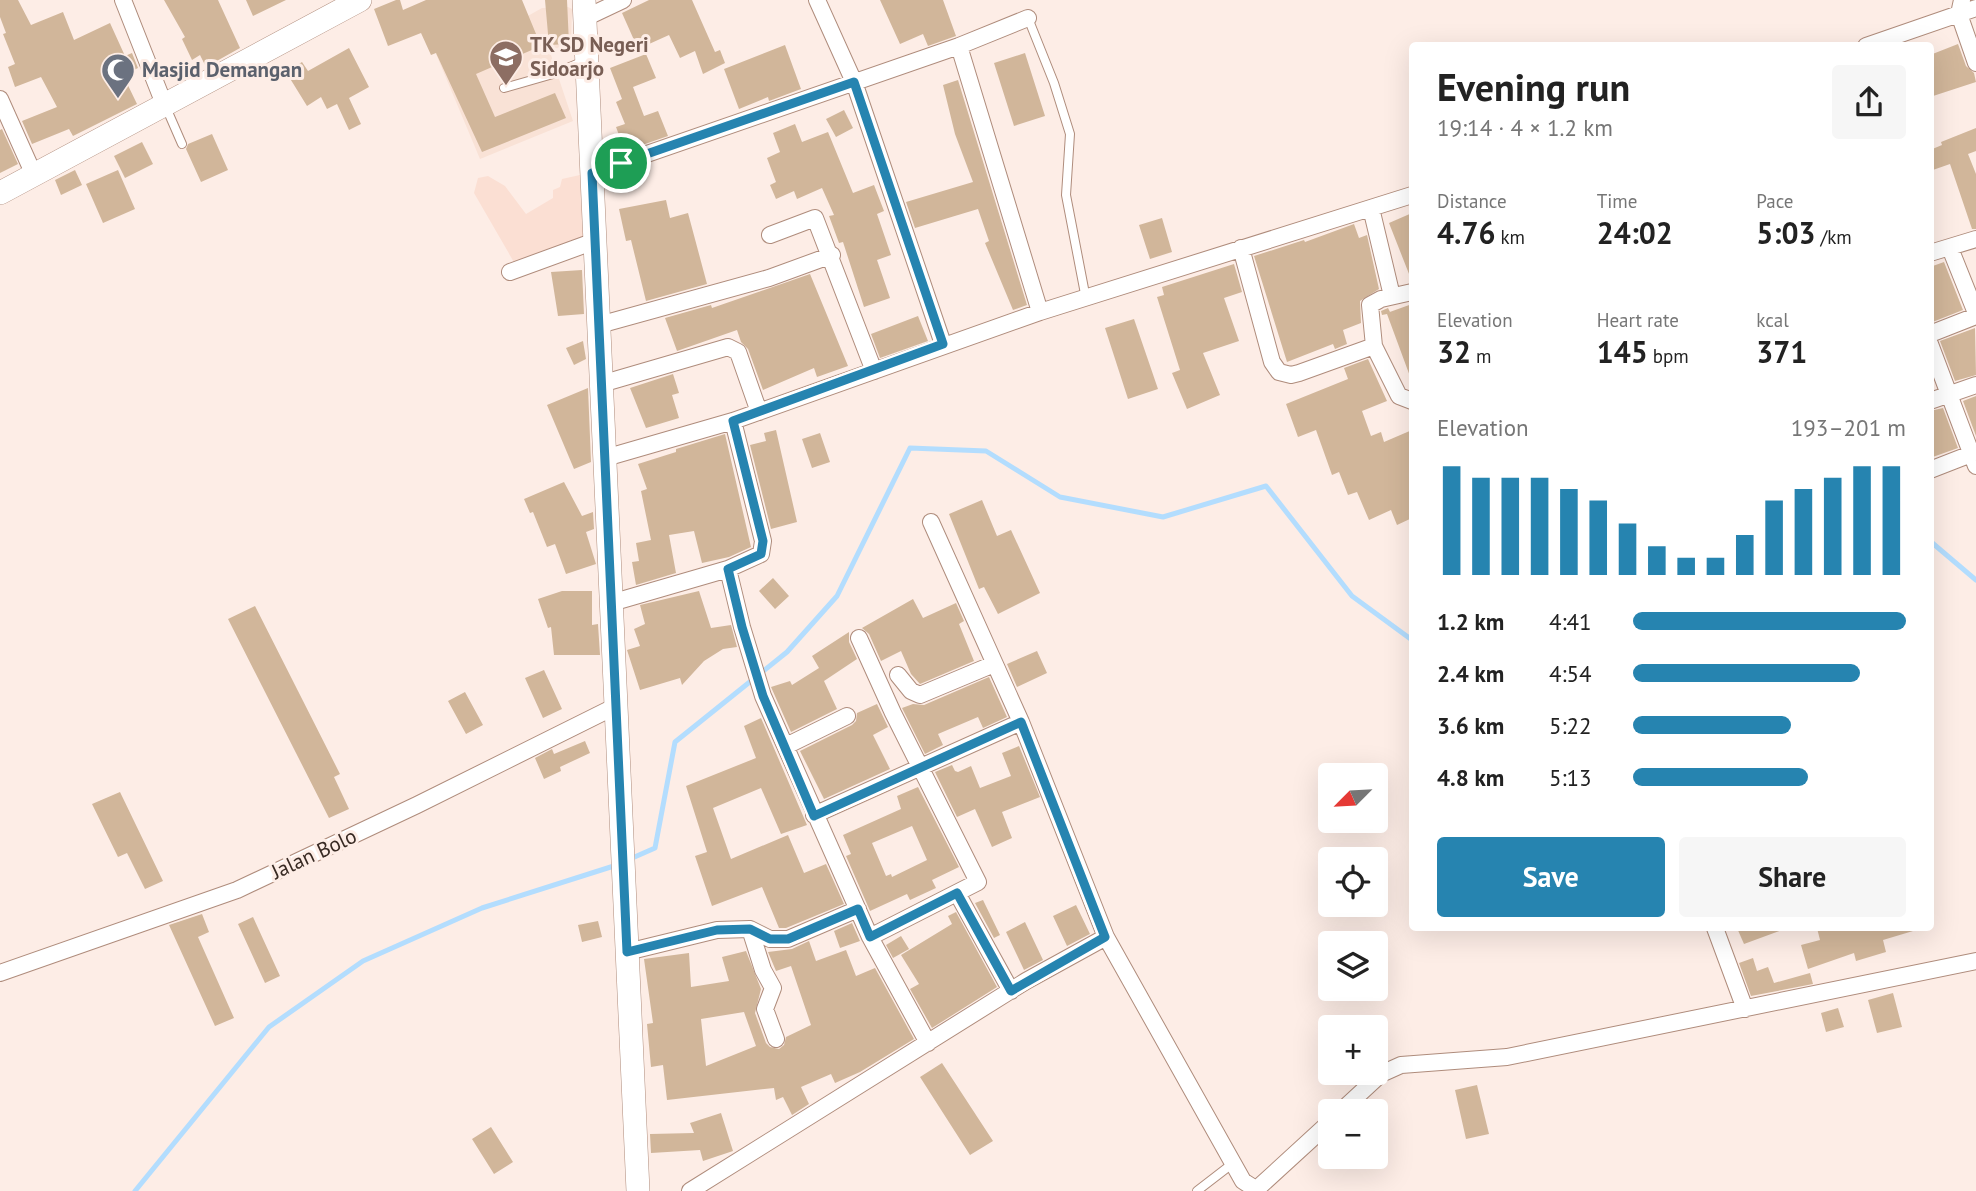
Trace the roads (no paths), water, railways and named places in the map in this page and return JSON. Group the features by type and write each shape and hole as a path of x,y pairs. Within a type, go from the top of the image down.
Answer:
{"main road":[{"path":"0,193 360,0"},
{"path":"585,9 638,1191"}],"street":[{"path":"123,0 164,104"},
{"path":"585,9 623,0"},
{"path":"817,0 854,82 943,344"},
{"path":"1876,42 1960,7 1976,9"},
{"path":"1960,7 1976,63"},
{"path":"592,173 958,46 1028,18"},
{"path":"958,46 1040,312"},
{"path":"0,99 34,175"},
{"path":"605,458 733,421 943,344 1409,196"},
{"path":"1371,208 1392,296"},
{"path":"770,235 815,218 832,255 874,371"},
{"path":"1934,252 1976,239"},
{"path":"510,272 595,241"},
{"path":"1241,248 1272,362 1279,372 1291,375 1299,373 1374,346"},
{"path":"1934,332 1976,315 1950,248"},
{"path":"599,325 769,278 832,255"},
{"path":"1409,293 1370,305 1374,346 1399,396 1409,400"},
{"path":"601,384 727,347 738,352 759,412"},
{"path":"1934,355 1974,460 1934,475"},
{"path":"1934,400 1976,385"},
{"path":"611,603 728,569 761,554 763,541 733,421"},
{"path":"931,522 1021,722 1105,937 1232,1164 1243,1181 1254,1188 1258,1187 1318,1133"},
{"path":"728,569 752,664 763,696 870,937 928,1043"},
{"path":"859,638 978,882 870,937"},
{"path":"898,675 911,691 920,695 994,664"},
{"name":"Jalan Bolo","path":"0,973 237,890 417,805 616,706"},
{"path":"786,746 847,716"},
{"path":"814,816 1021,722"},
{"path":"957,893 1011,991"},
{"path":"627,952 717,930 750,929 770,939 788,939 858,909"},
{"path":"750,929 763,970 773,988 765,1009 776,1039"},
{"path":"1716,931 1745,1009"},
{"path":"690,1191 1011,991 1105,937"},
{"path":"1355,1099 1392,1067 1507,1057 1976,961"}],"lane":[{"path":"1028,18 1054,83 1070,134 1066,195 1086,299"},
{"path":"504,88 553,74 587,60"},
{"path":"164,104 182,144"},
{"path":"1197,1191 1232,1164"}],"waterway":[{"path":"630,859 655,848 675,742 787,652 837,596 910,448 986,451 1060,497 1163,517 1266,486 1352,596 1409,638"},
{"path":"1934,544 1976,580"},
{"path":"135,1191 269,1027 363,961 482,908 617,865"}],"place":[{"name":"TK SD Negeri Sidoarjo","path":"506,87"},
{"name":"Masjid Demangan","path":"118,100"}]}
